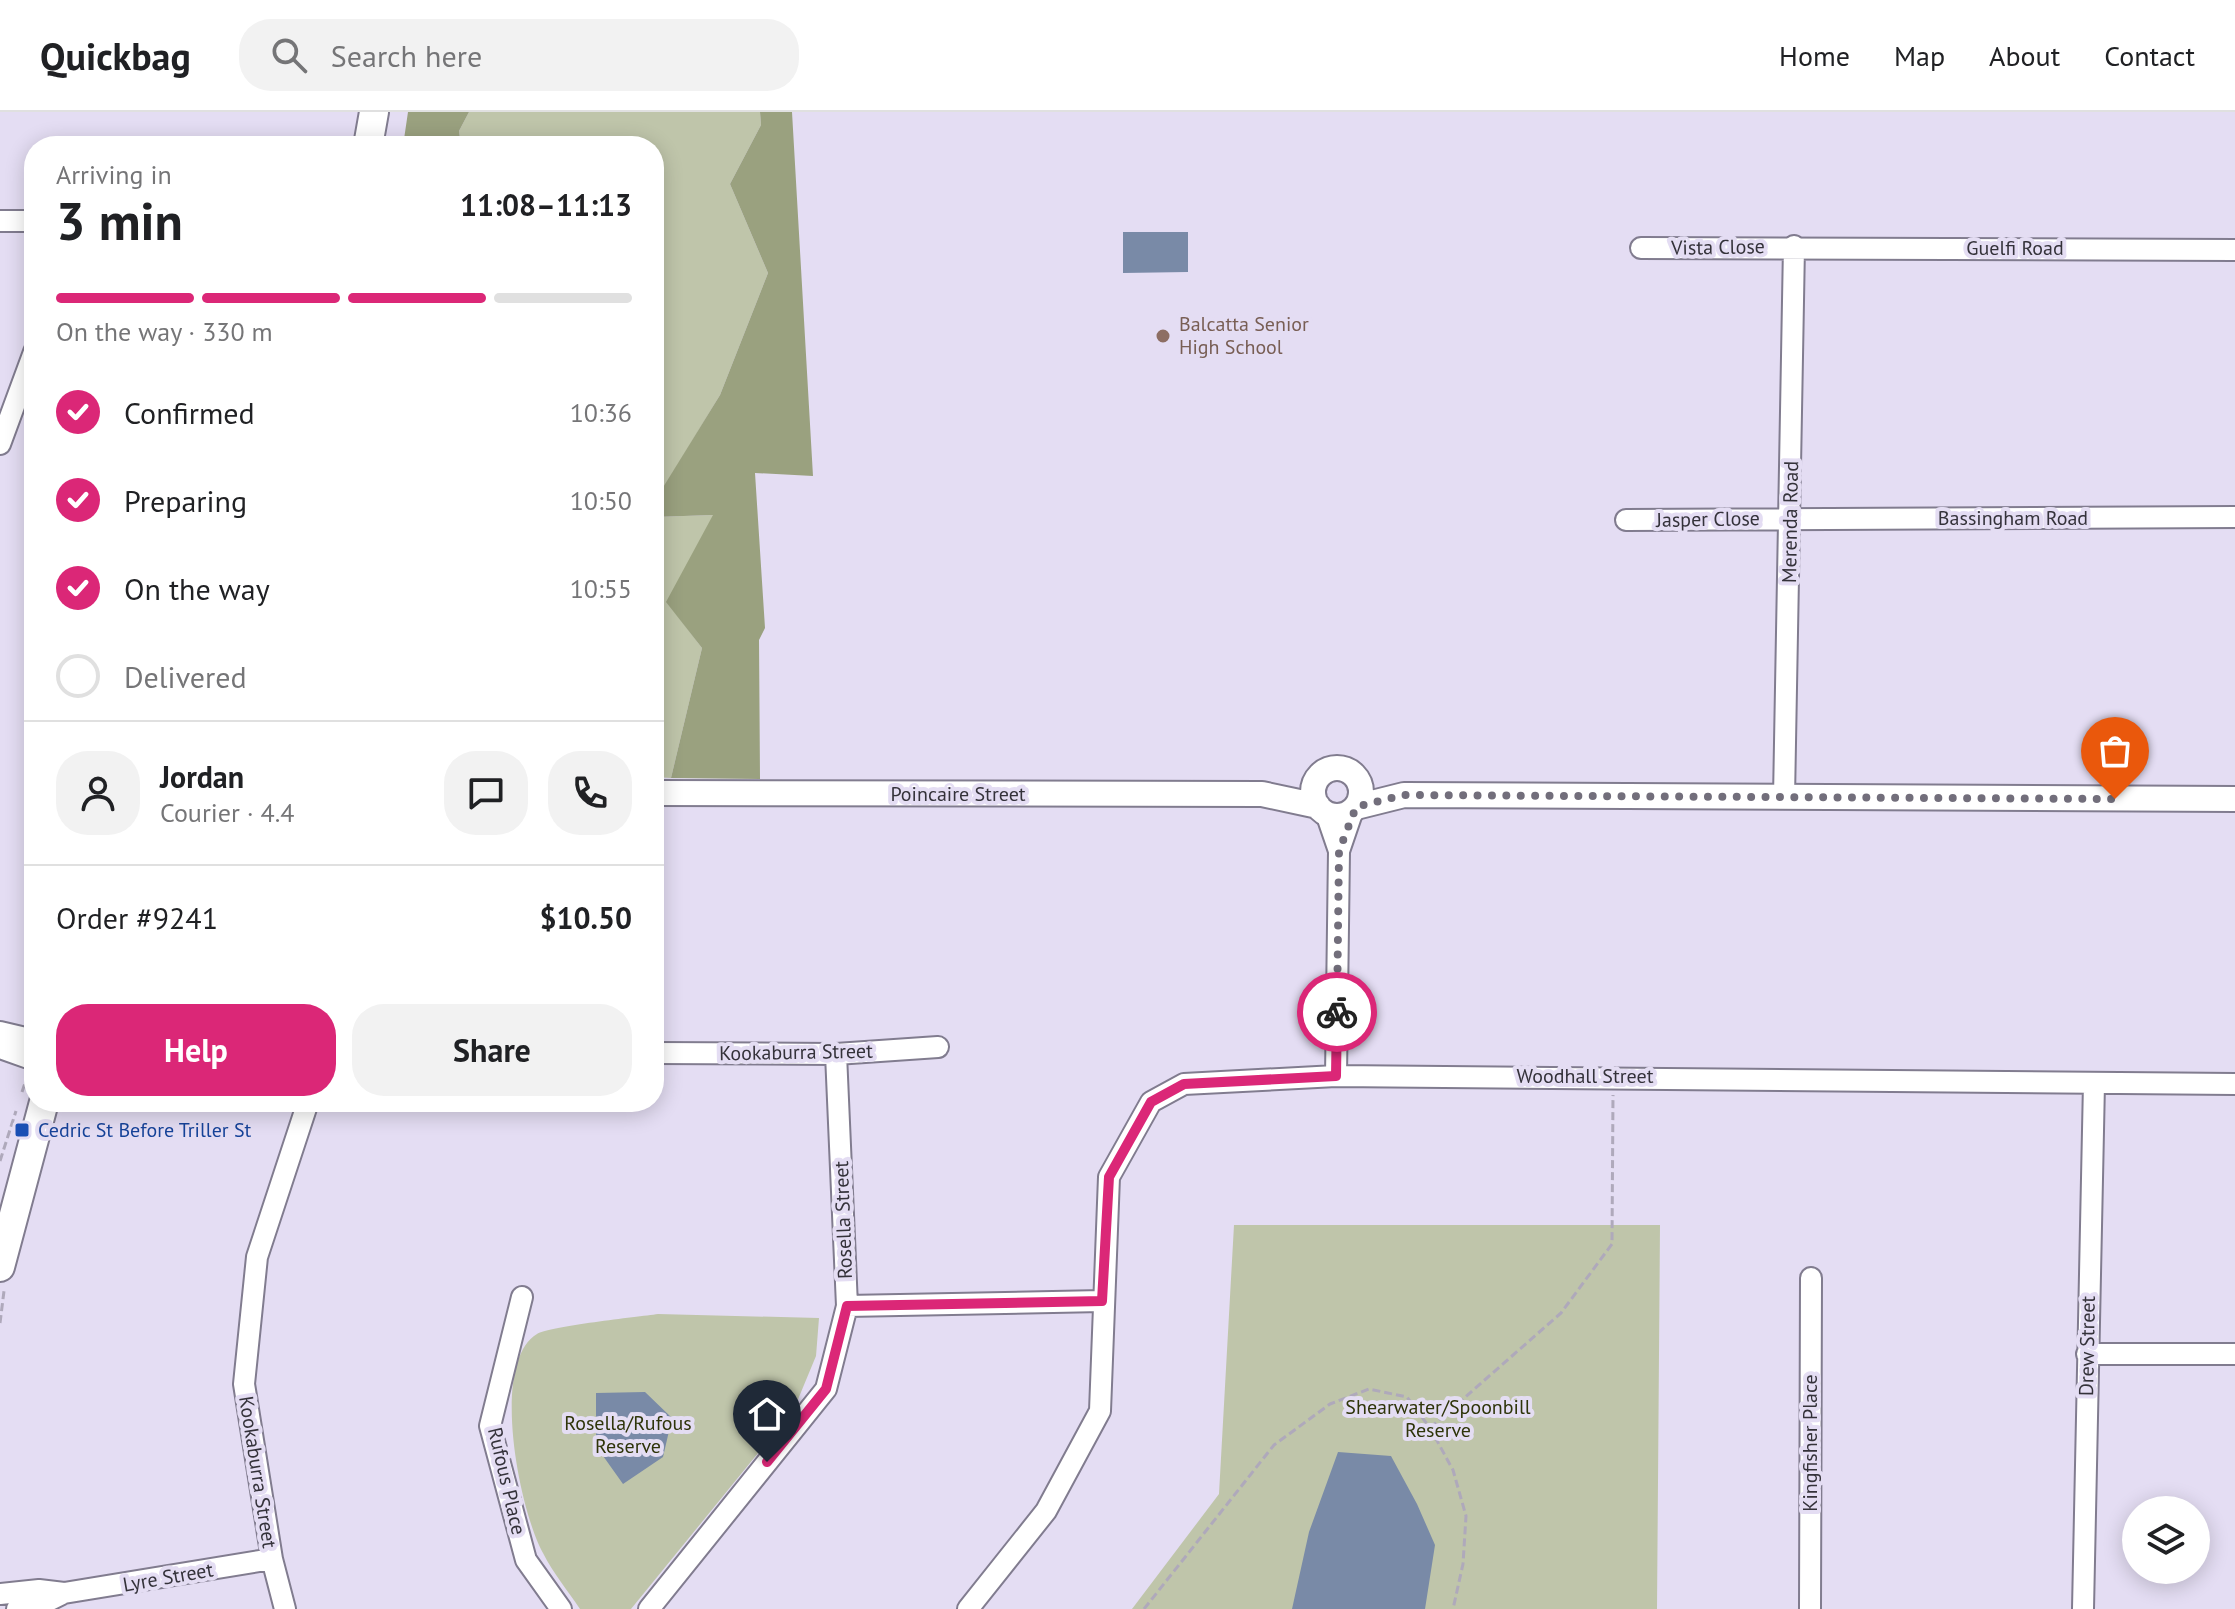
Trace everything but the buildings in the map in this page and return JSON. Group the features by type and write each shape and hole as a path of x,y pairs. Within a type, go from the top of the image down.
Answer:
{"main road":[{"path":"370,136 374,112"},
{"path":"0,1267 41,1112"}],"street":[{"path":"0,221 24,221"},
{"name":"Vista Close","path":"1641,248 1794,246"},
{"name":"Guelfi Road","path":"1794,246 2235,250"},
{"name":"Merenda Road","path":"1784,798 1794,246"},
{"path":"0,444 24,379"},
{"name":"Bassingham Road","path":"1790,518 2235,517"},
{"name":"Jasper Close","path":"1626,520 1790,518"},
{"path":"1339,851 1314,789 1323,773 1341,769 1357,779 1404,795"},
{"name":"Poincaire Street","path":"1262,794 1323,773"},
{"path":"1336,1076 1339,851 1361,795 1357,779"},
{"name":"Poincaire Street","path":"664,793 1262,794 1322,809"},
{"path":"1322,809 1340,816 1354,808 1404,795 2235,799"},
{"path":"0,1032 24,1038"},
{"name":"Kookaburra Street","path":"664,1053 836,1054 938,1047"},
{"path":"0,1048 24,1060"},
{"name":"Rosella Street","path":"649,1609 826,1389 847,1306 836,1054"},
{"name":"Woodhall Street","path":"968,1609 1046,1511 1100,1411 1109,1177 1151,1102 1184,1084 1336,1076 1613,1076 2235,1084"},
{"name":"Drew Street","path":"2083,1609 2094,1083"},
{"name":"Kookaburra Street","path":"285,1609 272,1559 244,1384 257,1257 305,1112"},
{"name":"Kingfisher Place","path":"1810,1609 1811,1278"},
{"name":"Rufous Place","path":"522,1297 490,1426 526,1560 561,1609"},
{"path":"847,1306 1102,1301"},
{"path":"2087,1354 2235,1354"},
{"name":"Lyre Street","path":"0,1594 39,1590 64,1593 272,1559"},
{"name":"Lyre Street","path":"17,1609 40,1605 64,1593"}],"path":[{"path":"1430,1428 1561,1313 1612,1244 1613,1076"},
{"path":"0,1161 24,1088"},
{"path":"1144,1609 1274,1445 1330,1404 1369,1389 1407,1397 1430,1428 1453,1470 1466,1516 1463,1564 1453,1609"}],"green space":[{"path":"408,112 469,112 459,131 460,136 404,136"},
{"path":"469,112 760,112 761,125 730,184 768,273 720,395 664,487 664,136 460,136 459,131"},
{"path":"760,112 792,112 813,476 755,473 765,628 759,640 760,779 671,778 702,648 666,602 713,515 664,517 664,486 720,395 768,273 730,184 761,125"},
{"path":"714,515 667,602 702,648 671,778 664,778 664,517"},
{"name":"Shearwater/Spoonbill Reserve","path":"1234,1225 1660,1225 1657,1609 1132,1609 1219,1494"},
{"name":"Rosella/Rufous Reserve","path":"658,1314 819,1318 816,1356 794,1409 631,1609 580,1609 543,1553 526,1506 513,1439 514,1375 523,1350 537,1334 575,1325"}],"water":[{"path":"1123,232 1188,232 1188,272 1123,273"},
{"path":"645,1392 672,1418 663,1457 623,1484 596,1446 596,1393"},
{"path":"1338,1452 1391,1456 1435,1545 1425,1609 1292,1609 1309,1532"}],"way so far":[{"path":"1337,1012 1339,851 1356,807 1404,795 2115,799"}],"place":[{"name":"Balcatta Senior High School","path":"1163,336"},
{"name":"Cedric St Before Triller St","path":"22,1130"}],"route":[{"path":"767,1462 826,1389 847,1306 1102,1301 1109,1177 1151,1102 1184,1084 1336,1076 1337,1012"}]}
